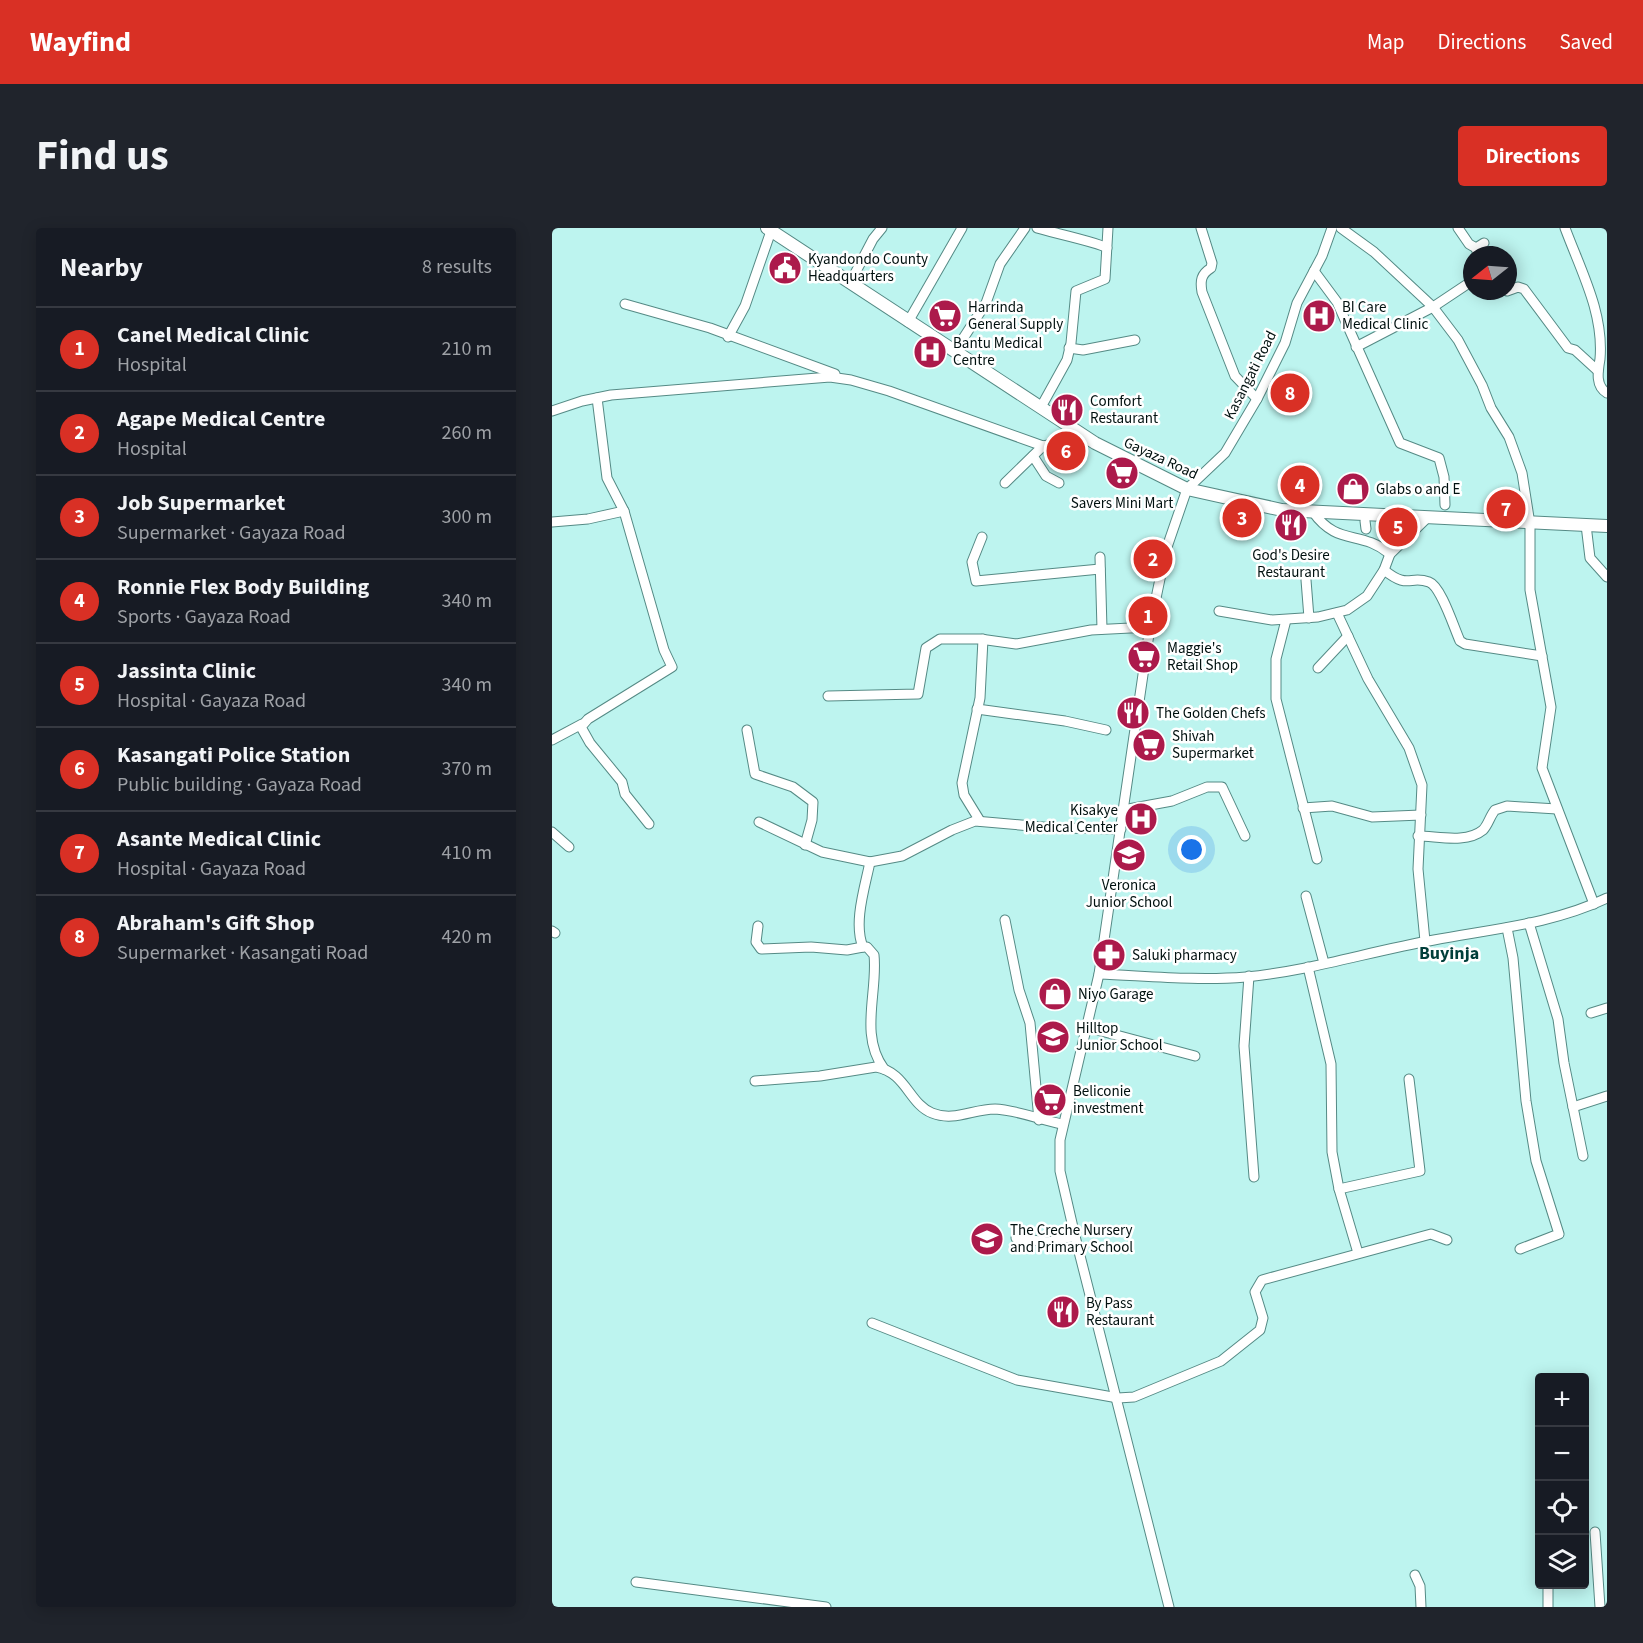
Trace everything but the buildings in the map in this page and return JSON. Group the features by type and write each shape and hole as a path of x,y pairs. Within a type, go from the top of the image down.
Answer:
{"main road":[{"name":"Gayaza Road","path":"774,230 908,322 1073,429 1123,458 1187,489 1255,506 1313,512 1607,526"}],"street":[{"path":"850,283 873,238 882,228"},
{"path":"908,322 962,228"},
{"path":"955,351 986,303 1000,264 1024,228"},
{"path":"1037,228 1068,238 1102,243 1107,248"},
{"path":"1041,407 1067,360 1076,291 1105,279 1108,228"},
{"path":"1201,228 1212,263 1200,282 1209,314 1235,376 1257,399"},
{"name":"Kasangati Road","path":"1187,489 1225,453 1257,399 1285,343 1297,303 1314,271 1332,228"},
{"path":"1341,228 1382,258 1433,307 1458,340 1482,385 1491,408 1509,437 1522,473 1530,524 1530,590 1551,707 1542,768 1594,904"},
{"path":"1458,228 1473,246"},
{"path":"1565,228 1597,312 1601,345 1599,384 1607,393"},
{"path":"728,337 745,306 774,230"},
{"path":"1314,271 1337,302 1400,443 1439,458 1444,477 1445,505"},
{"path":"1356,348 1433,307 1463,287"},
{"path":"1517,287 1524,289 1568,348 1575,350 1598,371"},
{"path":"625,304 710,328 728,337 851,380 926,403 970,422 1043,446 1059,443 1073,429"},
{"path":"1070,348 1097,348 1135,340"},
{"path":"552,411 597,398 819,378 851,380"},
{"path":"552,740 582,724 672,667 664,650 624,511 607,478 597,398"},
{"path":"1005,483 1043,446"},
{"path":"1033,456 1046,476 1059,483"},
{"path":"1169,1607 1060,1171 1062,1124 1099,974 1150,627 1166,550 1187,489"},
{"path":"552,522 588,519 624,511"},
{"path":"1313,512 1331,532 1372,542 1390,554"},
{"path":"1219,611 1272,620 1337,614 1359,604 1367,597 1384,570 1390,554 1428,517"},
{"path":"1586,525 1590,558 1607,577"},
{"path":"982,537 972,562 976,581 1100,569"},
{"path":"1100,557 1102,629"},
{"path":"1384,570 1401,581 1425,581 1436,587 1460,641 1465,644 1542,656"},
{"path":"1306,580 1309,618"},
{"path":"1337,614 1368,679 1409,748 1422,785 1418,869 1425,941"},
{"path":"1286,620 1276,659 1276,699 1317,859"},
{"path":"828,696 914,696 921,690 925,654 932,642 947,637 1016,644 1033,643 1102,629 1150,627"},
{"path":"1318,668 1348,636"},
{"path":"980,821 964,795 962,783 975,733 984,639"},
{"path":"977,709 1065,721 1106,730"},
{"path":"582,724 583,733 622,782 625,794 649,824"},
{"path":"747,730 755,774 793,787 813,802 812,820 805,845"},
{"path":"1123,810 1172,801 1207,787 1222,787 1245,836"},
{"path":"1303,808 1332,806 1372,817 1421,814"},
{"path":"1418,836 1433,836 1439,839 1467,836 1482,831 1495,810 1507,806 1557,808"},
{"path":"759,822 822,852 870,862 902,856 952,830 980,821 1054,828 1110,826 1121,829"},
{"path":"552,832 569,847"},
{"path":"863,947 860,933 861,910 870,862"},
{"path":"1306,896 1324,963"},
{"path":"1099,974 1197,979 1249,976 1308,967 1425,941 1507,928 1594,904 1607,898"},
{"path":"1005,920 1019,990 1030,1023 1039,1120"},
{"path":"1529,923 1558,1019 1583,1156"},
{"path":"758,926 756,942 761,949 812,947 847,950 863,947 872,951 874,955 871,1027 880,1068"},
{"path":"1507,928 1513,958 1526,1101 1536,1161 1559,1234 1520,1249"},
{"path":"1308,967 1332,1069 1331,1146 1339,1189 1358,1252"},
{"path":"1249,976 1244,1046 1254,1177"},
{"path":"1591,1013 1607,1008"},
{"path":"1086,1028 1195,1056"},
{"path":"867,1042 880,1068 900,1080 931,1113 951,1116 997,1109 1062,1124"},
{"path":"755,1080 820,1076 880,1068"},
{"path":"1339,1189 1420,1171 1409,1079"},
{"path":"1573,1107 1607,1096"},
{"path":"872,1323 1017,1380 1118,1398 1144,1395 1211,1365 1241,1347 1262,1327 1263,1318 1255,1292 1262,1280 1358,1252 1431,1234 1447,1240"},
{"path":"1016,1238 1048,1242 1075,1236"},
{"path":"1595,1532 1601,1607 1607,1606"},
{"path":"1415,1575 1420,1586 1421,1607"},
{"path":"636,1582 826,1607"},
{"path":"1548,1589 1548,1607"}],"place":[{"name":"Kyandondo County Headquarters","path":"785,268"},
{"name":"Harrinda General Supply","path":"945,316"},
{"name":"BI Care Medical Clinic","path":"1319,316"},
{"name":"Bantu Medical Centre","path":"930,352"},
{"name":"Abraham's Gift Shop","path":"1290,393"},
{"name":"Comfort Restaurant","path":"1067,410"},
{"name":"Kasangati Police Station","path":"1066,451"},
{"name":"Savers Mini Mart","path":"1122,473"},
{"name":"Ronnie Flex Body Building","path":"1300,485"},
{"name":"Glabs o and E","path":"1353,489"},
{"name":"Asante Medical Clinic","path":"1506,509"},
{"name":"Job Supermarket","path":"1242,518"},
{"name":"God's Desire Restaurant","path":"1291,525"},
{"name":"Jassinta Clinic","path":"1398,527"},
{"name":"Agape Medical Centre","path":"1153,559"},
{"name":"Canel Medical Clinic","path":"1148,616"},
{"name":"Maggie's Retail Shop","path":"1144,657"},
{"name":"The Golden Chefs","path":"1133,713"},
{"name":"Shivah Supermarket","path":"1149,745"},
{"name":"Kisakye Medical Center","path":"1141,819"},
{"name":"Veronica Junior School","path":"1129,855"},
{"name":"Saluki pharmacy","path":"1109,955"},
{"name":"Niyo Garage","path":"1055,994"},
{"name":"Hilltop Junior School","path":"1053,1037"},
{"name":"Beliconie investment","path":"1050,1100"},
{"name":"The Creche Nursery and Primary School","path":"987,1239"},
{"name":"By Pass Restaurant","path":"1063,1312"}],"district":[{"name":"Buyinja","path":"1449,953"}]}
